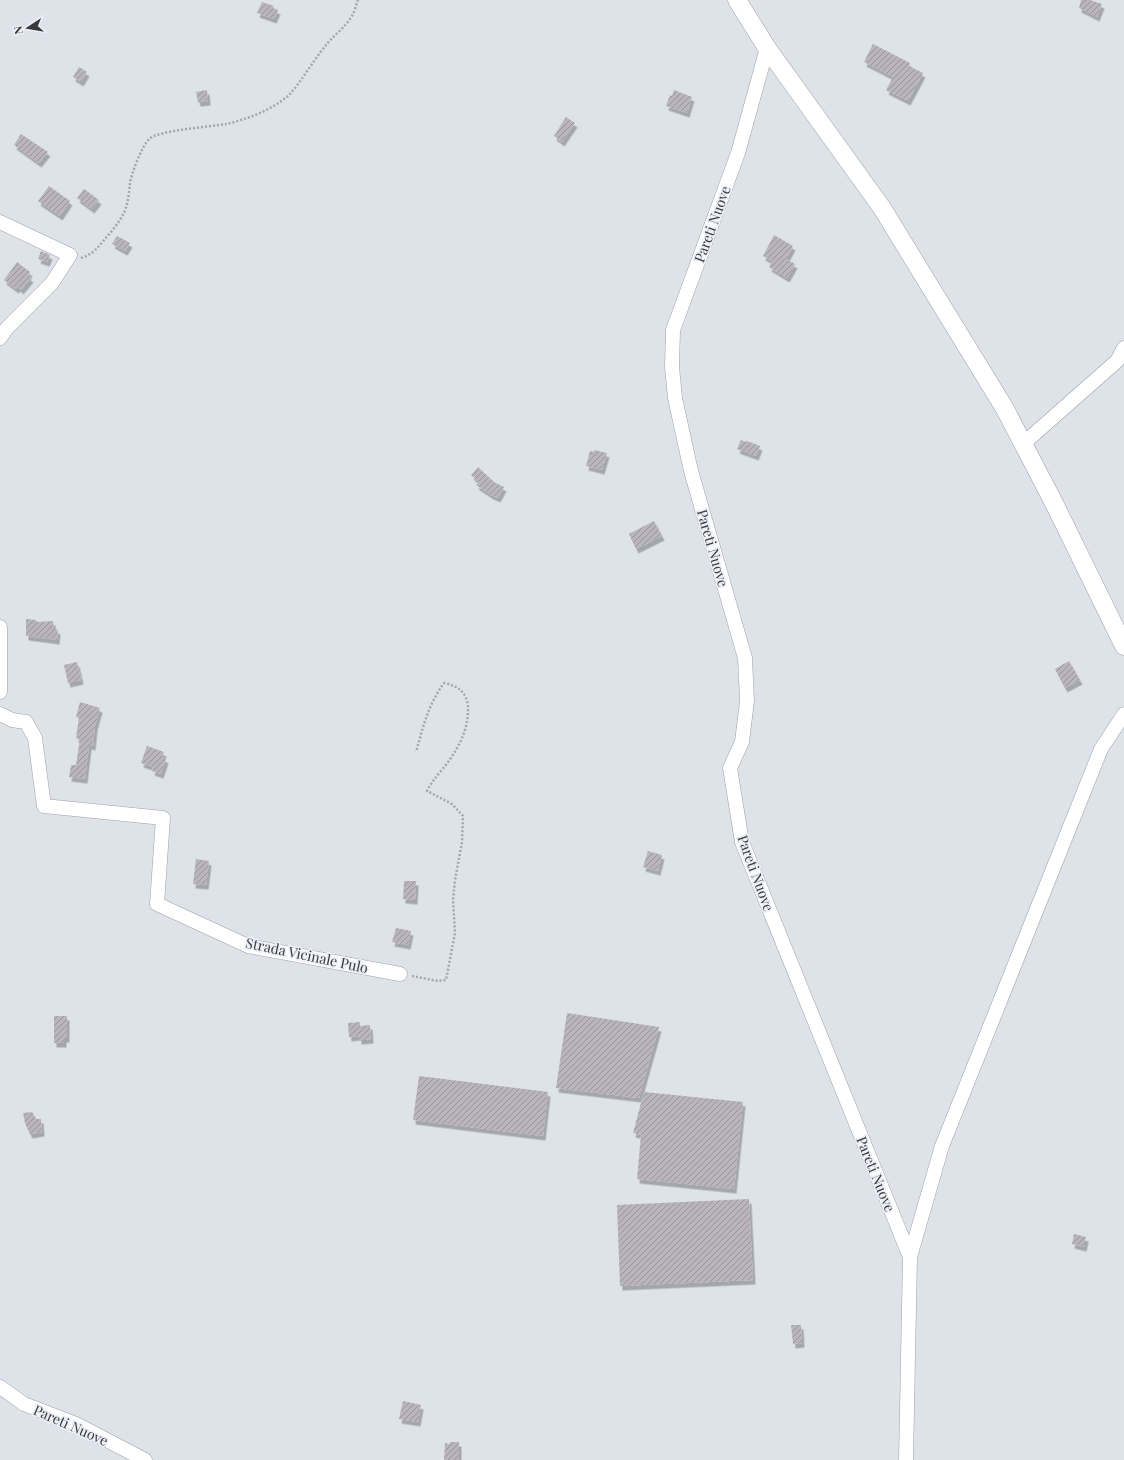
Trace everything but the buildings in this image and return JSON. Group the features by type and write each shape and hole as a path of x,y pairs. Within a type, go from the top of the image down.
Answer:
{"main road":[{"path":"736,0 767,48 882,208 1005,409 1117,620 1124,646"}],"street":[{"name":"Pareti Nuove","path":"767,48 738,153 673,330 672,367 675,398 690,471 745,658 747,701 742,742 730,768 742,842 910,1257 906,1460"},
{"path":"0,222 70,255 52,283 6,328 0,338"},
{"path":"1024,443 1117,361 1124,348"},
{"path":"0,627 0,692"},
{"name":"Strada Vicinale Pulo","path":"0,714 12,720 26,722 35,738 44,806 163,818 156,904 248,946 400,974"},
{"path":"910,1257 942,1146 1100,749 1124,714"},
{"name":"Pareti Nuove","path":"0,1387 24,1404 76,1424 144,1460"}],"path":[{"path":"70,255 78,259 88,256 98,247 124,213 134,170 141,153 150,139 161,134 225,124 240,120 277,104 296,86 327,43 349,19 358,0"},
{"path":"400,974 438,981 446,980 451,958 455,933 453,900 462,842 463,816 452,804 427,791 431,782 451,757 466,728 467,701 463,692 454,685 444,684 435,696 426,716 416,752"}]}
